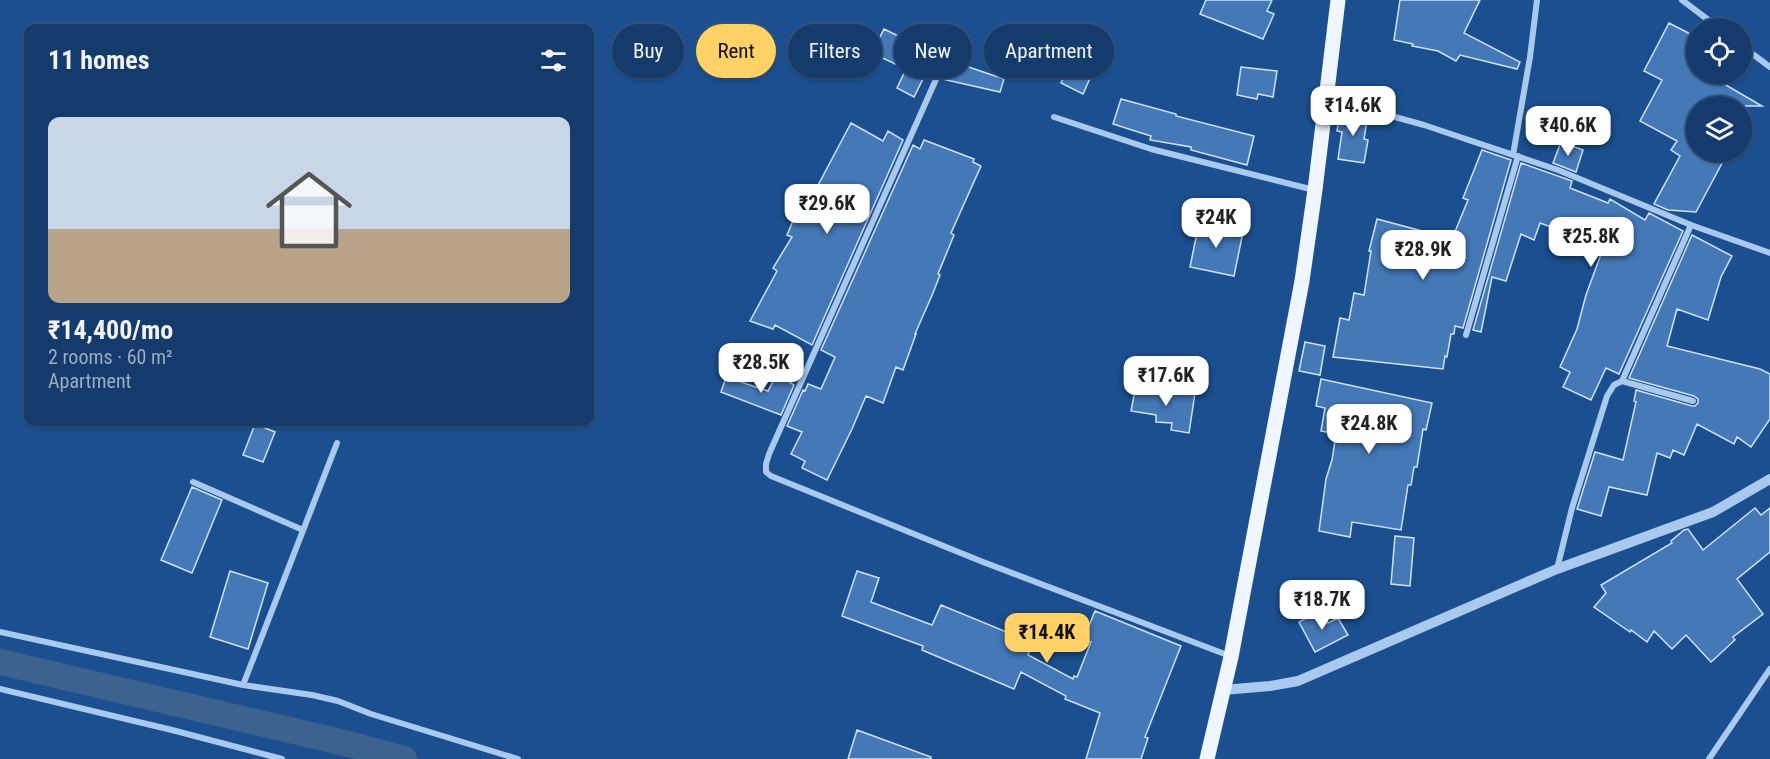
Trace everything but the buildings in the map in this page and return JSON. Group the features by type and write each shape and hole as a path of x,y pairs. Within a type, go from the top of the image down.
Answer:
{"main road":[{"path":"1207,759 1231,657 1302,281 1338,0"}],"street":[{"path":"1466,335 1515,156 1537,0"},
{"path":"1682,0 1690,3 1707,18"},
{"path":"1752,54 1770,67"},
{"path":"937,78 769,454 766,472 983,562 1231,657"},
{"path":"1325,98 1424,125 1558,170 1691,225 1770,253"},
{"path":"1054,117 1151,149 1315,190"},
{"path":"1557,569 1572,508 1607,396 1614,386 1622,381 1691,225"},
{"path":"1622,381 1692,401"},
{"path":"243,685 337,443"},
{"path":"1223,690 1298,681 1557,569 1713,512 1770,478"},
{"path":"193,482 303,530"},
{"path":"0,632 243,685 338,701 372,714 518,759"},
{"path":"1709,759 1770,669"},
{"path":"0,689 282,759"}],"waterway":[{"path":"0,662 404,759"}]}
